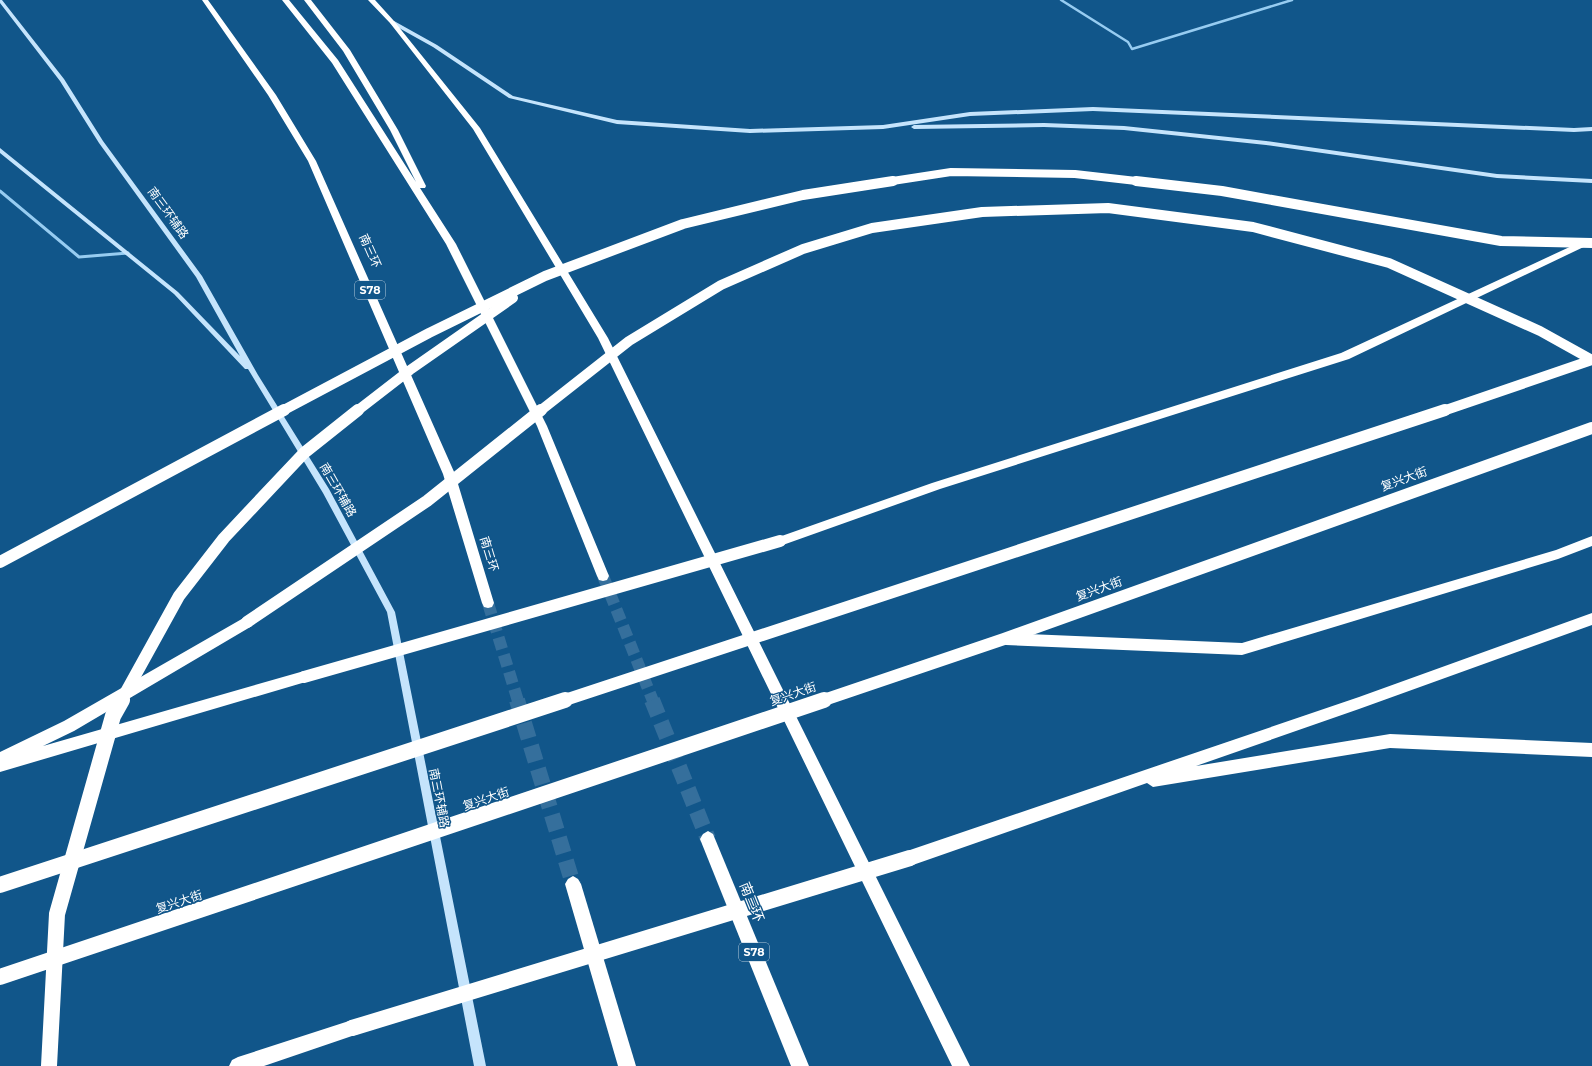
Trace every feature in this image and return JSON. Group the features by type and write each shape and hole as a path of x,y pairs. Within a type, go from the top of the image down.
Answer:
{"highway":[{"name":"南三环","path":"205,0 272,95 312,161 449,474 488,604"},
{"path":"285,0 335,62 451,244"},
{"path":"307,0 346,50 394,130 542,426 603,576"},
{"path":"371,0 392,22 476,128 603,338 961,1066"},
{"path":"0,562 428,333 545,276 683,224 803,195 951,172 1075,174 1222,191 1501,241 1592,243"},
{"path":"0,759 69,726 247,622 427,501 629,341 721,285 803,249 872,228 982,212 1108,208 1254,227 1389,263 1540,331 1592,360"},
{"path":"0,765 780,541 944,484 1345,356 1592,240"},
{"path":"49,1066 57,914 113,716 179,596 224,538 304,453 410,370 545,276"},
{"path":"0,885 1394,428 1592,360"},
{"name":"复兴大街","path":"0,977 334,866 1004,638 1592,428"},
{"path":"1004,638 1242,649 1558,554 1592,540"},
{"path":"238,1066 352,1028 910,858 1359,703 1592,619"},
{"path":"1118,786 1390,741 1592,750"},
{"name":"南三环","path":"708,839 800,1066"},
{"path":"573,884 627,1066"}],"main road":[{"name":"南三环辅路","path":"0,0 62,80 102,142 199,276 255,376 326,491 391,612 480,1066"},
{"path":"392,22 434,46 511,97 617,122 750,131 883,127 1044,125 1124,128 1266,143 1497,176 1592,181"},
{"path":"883,127 970,114 1093,109 1574,130 1592,129"},
{"path":"0,150 176,293 255,376"}],"street":[{"path":"1061,0 1128,42 1132,49 1292,0"},
{"path":"0,191 78,257 128,254"}],"tunnel":[{"path":"603,576 653,701"},
{"path":"488,603 518,701"},
{"path":"517,700 573,884"},
{"path":"652,700 708,839"}]}
